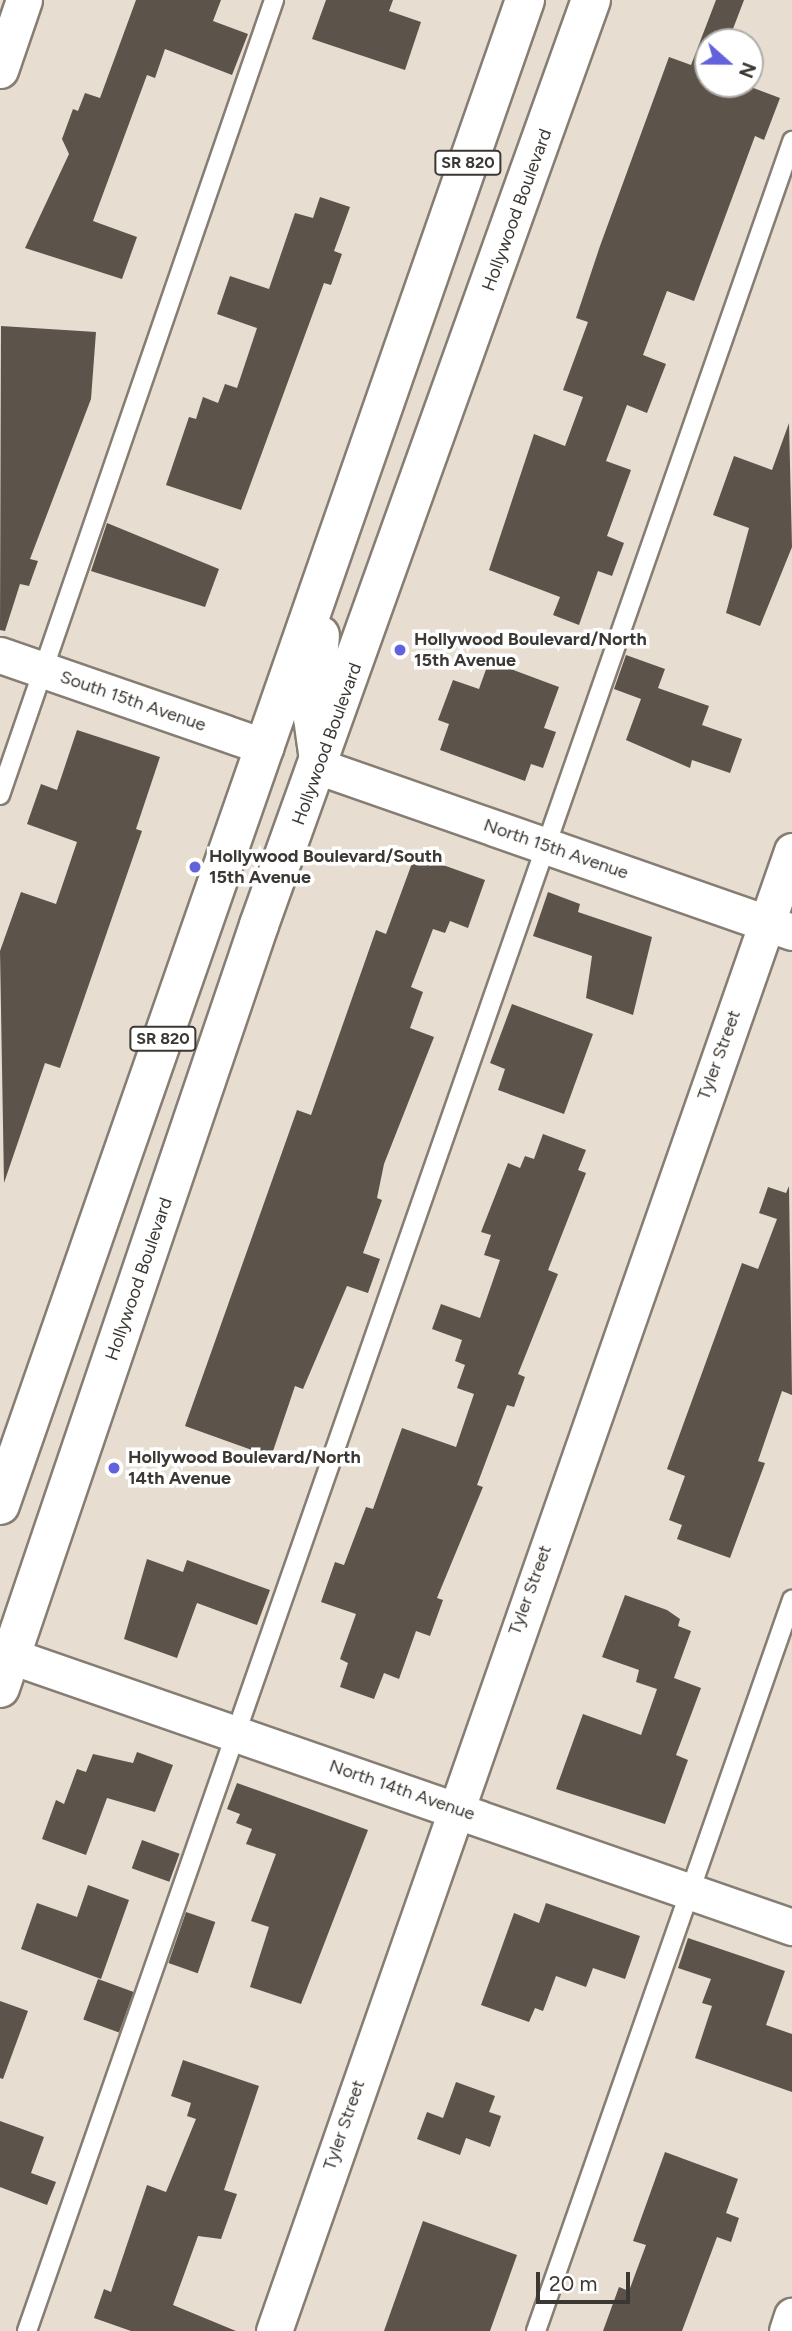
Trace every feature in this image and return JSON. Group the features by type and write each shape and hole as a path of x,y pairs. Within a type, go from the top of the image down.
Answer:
{"main road":[{"name":"SR 820","path":"0,1505 525,0"},
{"name":"Hollywood Boulevard","path":"6,1672 260,925 320,767 591,0"},
{"path":"320,767 313,718 326,574"},
{"path":"260,925 272,802 266,747"}],"street":[{"path":"0,70 24,0"},
{"name":"South 15th Avenue","path":"0,655 266,747"},
{"name":"North 15th Avenue","path":"320,767 779,927"},
{"name":"Tyler Street","path":"274,2331 453,1807 779,927 792,851"},
{"name":"North 14th Avenue","path":"6,1672 236,1733 792,1927"},
{"path":"787,2331 792,2316"}],"lane":[{"path":"0,795 274,0"},
{"path":"27,2331 792,141"},
{"path":"536,2331 792,1600"}],"building":[{"path":"136,0 221,0 213,21 248,34 232,75 165,49 155,78 147,75 93,221 137,237 122,279 25,248 69,154 62,139 73,109 78,111 85,93 100,98"},
{"path":"326,0 393,0 389,11 421,22 405,70 312,39"},
{"path":"716,0 744,0 733,28 705,28"},
{"path":"669,57 691,65 694,57 694,98 764,98 764,92 780,98 764,140 755,136 694,301 667,291 643,355 666,364 647,413 627,405 606,461 631,470 607,536 624,543 612,576 598,571 579,625 553,615 560,597 489,570 534,434 565,446 583,397 563,390 588,322 576,318"},
{"path":"320,197 350,207 334,251 342,254 331,285 324,283 241,510 166,485 189,417 196,419 203,397 218,403 225,384 237,388 257,328 217,314 230,276 269,289 295,213 313,218"},
{"path":"1,326 96,332 91,399 30,559 38,561 29,586 20,584 5,631 0,630"},
{"path":"789,423 792,547 760,626 726,613 749,528 713,515 734,456 772,470"},
{"path":"107,523 219,569 205,607 91,571"},
{"path":"626,655 665,669 658,688 709,706 702,725 742,739 730,773 692,760 690,768 626,740 641,699 614,689"},
{"path":"489,661 559,687 544,728 556,732 543,768 531,764 525,781 440,750 449,724 438,720 453,680 479,689"},
{"path":"77,730 160,757 136,829 142,831 60,1068 45,1063 4,1183 0,951 21,892 56,904 77,842 27,824 41,784 57,790"},
{"path":"415,855 485,880 468,928 450,921 445,933 433,929 411,987 423,992 410,1028 434,1037 384,1164 377,1198 382,1200 363,1253 380,1259 368,1293 347,1286 303,1389 295,1386 271,1457 185,1426 297,1110 311,1115 376,930 386,934"},
{"path":"548,892 580,904 578,912 652,937 633,1015 586,998 592,956 533,936"},
{"path":"512,1004 593,1034 564,1114 498,1090 505,1069 490,1063"},
{"path":"543,1134 586,1150 578,1170 586,1173 548,1270 558,1274 518,1374 525,1377 514,1407 507,1405 477,1485 483,1487 437,1598 443,1600 430,1636 416,1631 399,1679 384,1673 374,1699 340,1687 348,1663 340,1659 356,1614 321,1602 335,1562 344,1565 366,1507 373,1509 402,1428 456,1447 474,1394 457,1388 465,1365 455,1361 462,1340 432,1329 441,1304 480,1318 500,1260 484,1255 491,1235 481,1232 508,1163 520,1168 525,1156 534,1159"},
{"path":"789,1186 792,1395 782,1391 758,1461 765,1463 730,1558 677,1539 682,1525 669,1520 685,1476 667,1469 742,1263 758,1269 777,1219 759,1213 768,1187 786,1193"},
{"path":"147,1559 183,1572 187,1560 270,1590 257,1625 197,1603 177,1658 124,1639"},
{"path":"625,1595 667,1610 680,1619 678,1626 691,1631 674,1678 701,1688 676,1755 688,1760 665,1824 556,1789 583,1714 641,1735 657,1689 636,1682 639,1670 602,1657"},
{"path":"137,1752 173,1765 155,1812 107,1798 86,1855 42,1839 56,1800 64,1804 77,1769 86,1772 93,1754 133,1763"},
{"path":"237,1783 368,1830 301,2004 250,1987 269,1927 251,1921 276,1854 246,1844 252,1829 236,1823 240,1814 227,1809"},
{"path":"142,1840 180,1854 169,1882 132,1868"},
{"path":"88,1885 129,1900 101,1979 21,1949 37,1903 77,1917"},
{"path":"546,1903 640,1936 625,1979 593,1968 586,1987 556,1976 543,2011 535,2008 529,2022 481,2005 514,1913 539,1923"},
{"path":"186,1912 215,1922 198,1973 168,1963"},
{"path":"688,1938 785,1971 766,2025 792,2034 792,2092 695,2058 712,2006 702,2003 711,1979 678,1968"},
{"path":"98,1979 134,1992 119,2032 83,2019"},
{"path":"0,2001 28,2011 3,2079 0,2078"},
{"path":"183,2060 259,2086 224,2190 237,2194 221,2239 198,2236 173,2305 236,2331 131,2331 94,2318 104,2289 111,2292 147,2185 166,2192 196,2119 187,2116 191,2103 171,2096"},
{"path":"456,2082 495,2096 489,2112 501,2116 490,2147 466,2138 460,2155 417,2139 427,2112 443,2118"},
{"path":"0,2121 44,2137 31,2173 56,2182 47,2205 0,2187"},
{"path":"665,2152 738,2179 726,2213 739,2218 731,2242 717,2237 682,2331 603,2331 619,2287 629,2291 646,2245 633,2241"},
{"path":"423,2221 517,2255 490,2331 384,2331"}],"place":[{"name":"Hollywood Boulevard/North 15th Avenue","path":"400,650"},
{"name":"Hollywood Boulevard/South 15th Avenue","path":"195,867"},
{"name":"Hollywood Boulevard/North 14th Avenue","path":"114,1468"}]}
